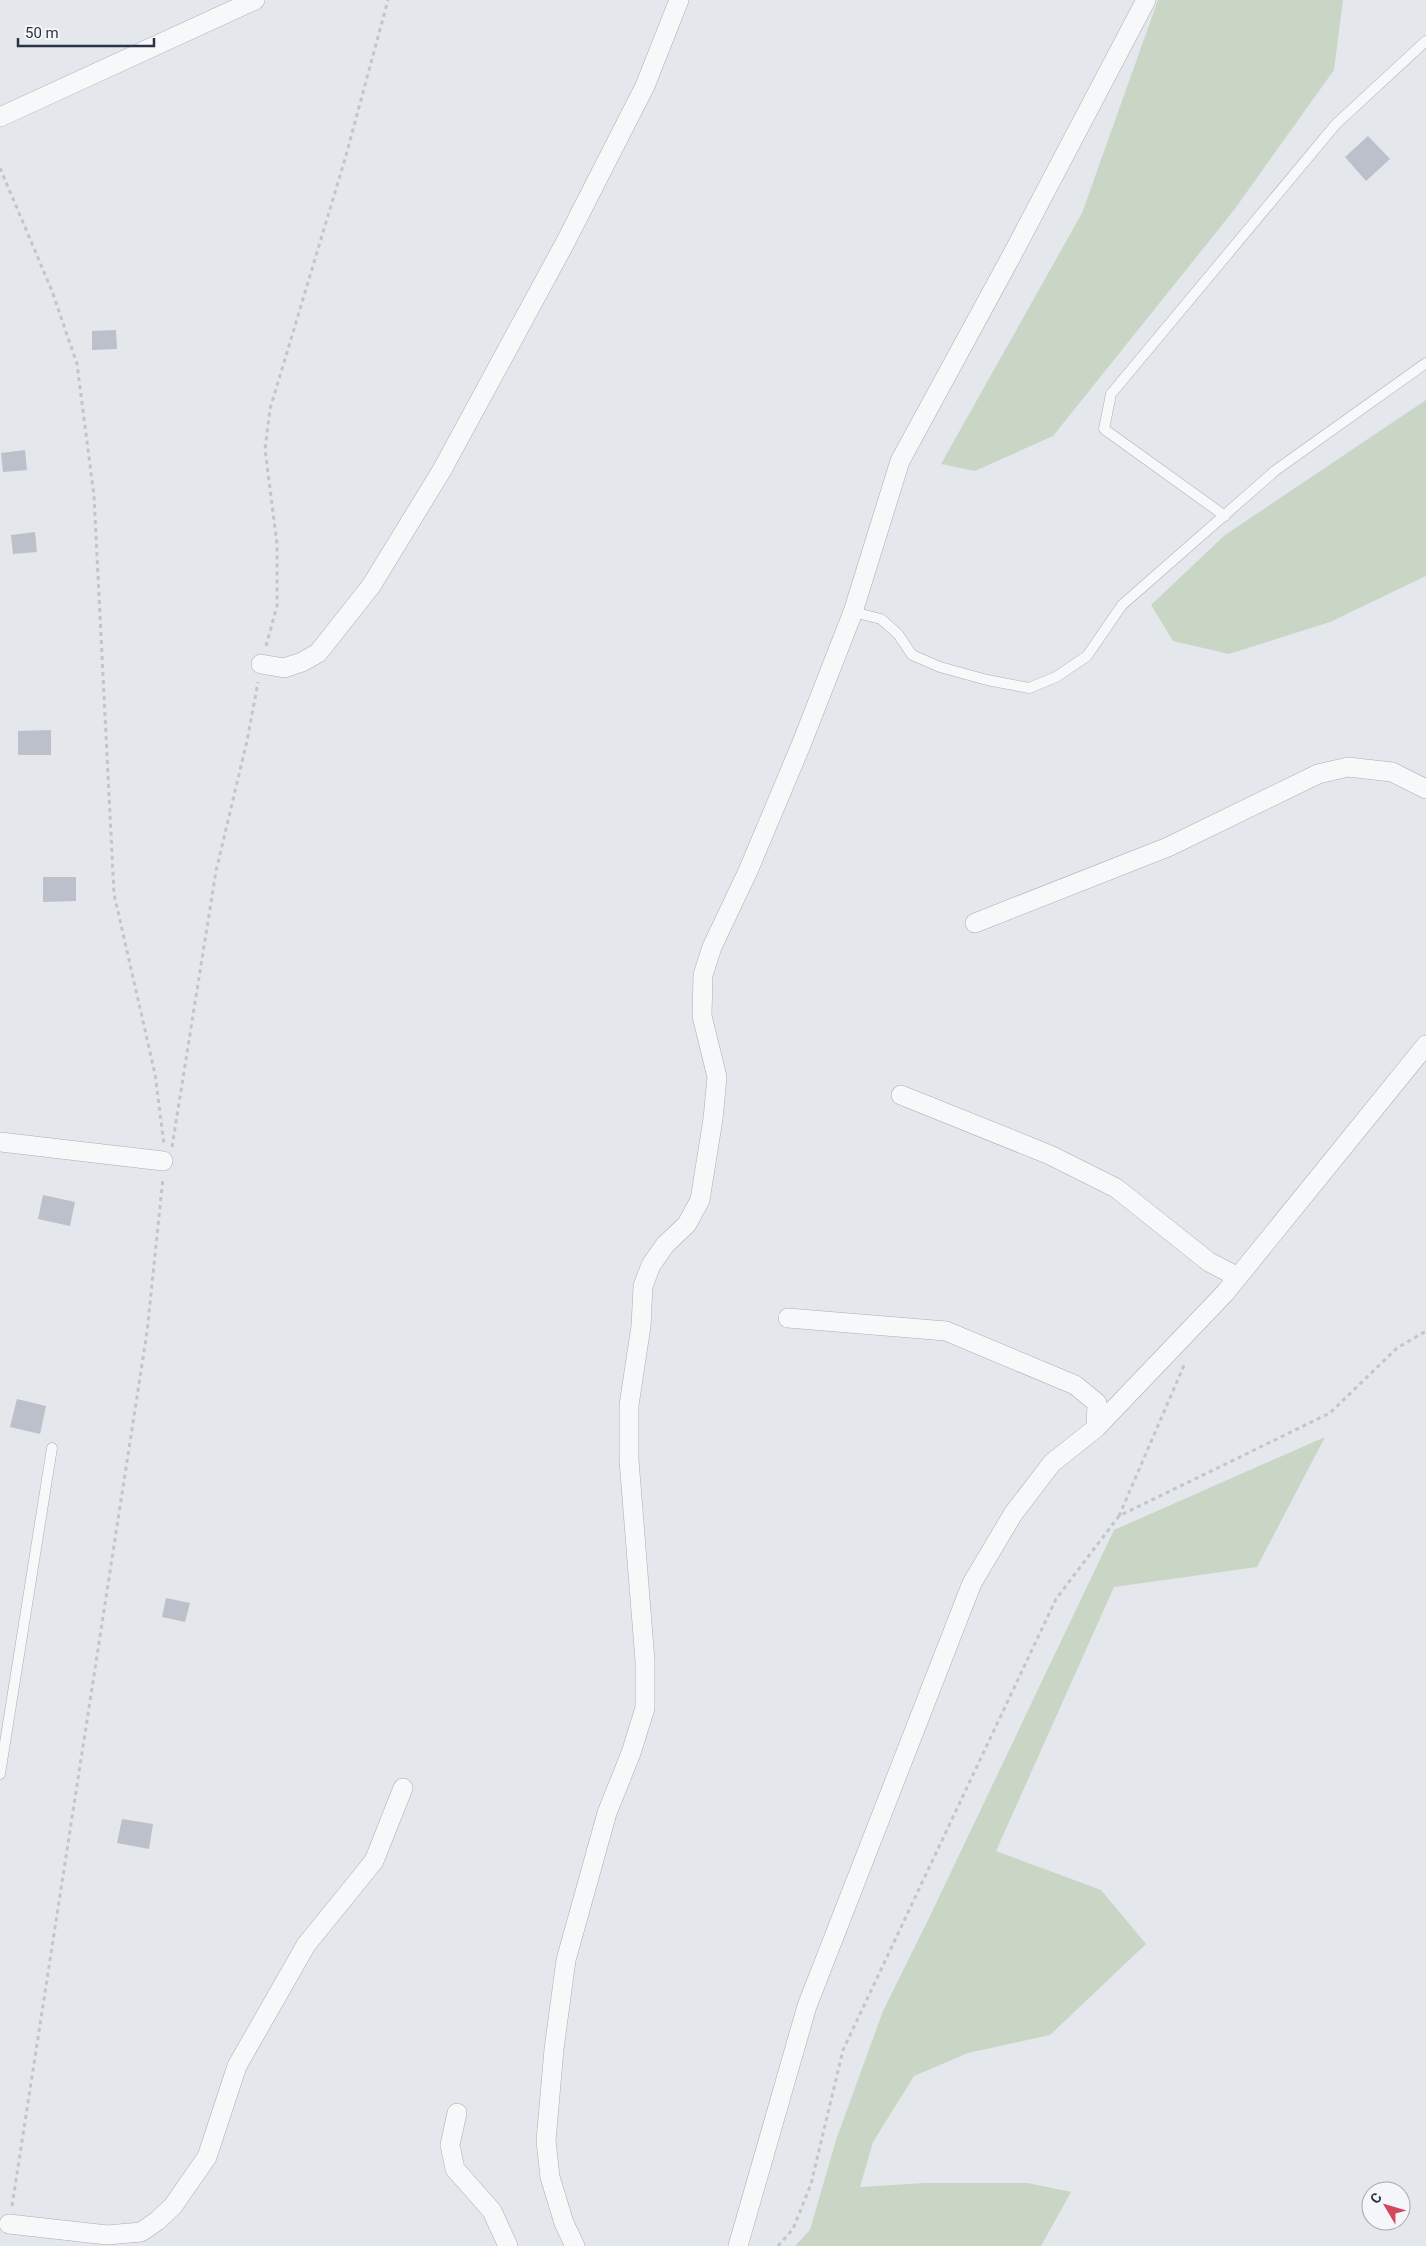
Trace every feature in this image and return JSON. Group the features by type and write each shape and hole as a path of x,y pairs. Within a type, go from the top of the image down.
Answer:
{"street":[{"path":"0,117 255,0"},
{"path":"261,664 284,668 302,662 318,653 370,586 442,470 565,243 645,86 679,0"},
{"path":"575,2246 564,2222 550,2177 546,2141 554,2049 566,1960 607,1813 631,1753 645,1708 645,1661 629,1460 629,1405 641,1326 643,1286 651,1265 665,1245 687,1224 700,1200 713,1119 717,1077 702,1016 703,975 712,947 748,871 801,745 853,612 900,461 1012,255 1146,0"},
{"path":"975,923 1168,847 1318,774 1348,767 1392,772 1426,789"},
{"path":"738,2246 807,2006 972,1583 1013,1514 1052,1463 1096,1428 1238,1277 1426,1045"},
{"path":"901,1095 1050,1155 1116,1188 1209,1262 1238,1277"},
{"path":"0,1142 166,1163"},
{"path":"788,1318 946,1331 1075,1385 1097,1403 1096,1428"},
{"path":"9,2224 106,2235 141,2232 157,2222 173,2206 207,2157 237,2066 306,1945 374,1861 403,1788"},
{"path":"457,2113 450,2146 455,2169 492,2210 508,2246"}],"lane":[{"path":"1225,516 1104,429 1111,394 1336,124 1426,41"},
{"path":"853,612 881,619 898,634 912,655 940,667 987,680 1029,688 1056,677 1087,656 1122,605 1276,470 1426,364"},
{"path":"0,1774 52,1448"}],"path":[{"path":"9,2224 147,1332 166,1163 176,1130 216,871 247,742 261,664 277,606 277,544 265,449 270,409 346,159 388,0"},
{"path":"0,168 52,291 77,364 94,496 114,894 155,1074 166,1163 162,1189"},
{"path":"1119,1516 1330,1413 1397,1348 1426,1331"},
{"path":"778,2246 793,2229 811,2184 842,2050 1056,1599 1119,1516 1189,1354"}],"green space":[{"path":"1158,0 1343,0 1334,70 1234,210 1053,436 975,471 941,464 1082,213"},
{"path":"1426,400 1426,576 1330,622 1229,654 1173,641 1151,605 1225,535"},
{"path":"1325,1437 1257,1567 1114,1587 996,1851 1101,1890 1146,1944 1050,2035 968,2053 914,2076 873,2142 860,2187 925,2183 1028,2183 1071,2192 1041,2246 795,2246 810,2230 836,2140 883,2011 1114,1530"}],"building":[{"path":"1368,136 1390,159 1366,181 1345,157"},
{"path":"116,330 117,349 92,350 92,331"},
{"path":"25,450 27,470 3,472 1,453"},
{"path":"35,532 37,552 13,554 11,535"},
{"path":"51,730 51,755 18,755 18,731"},
{"path":"43,877 76,877 76,901 43,902"},
{"path":"43,1195 75,1202 70,1226 38,1219"},
{"path":"17,1399 46,1406 40,1434 10,1427"},
{"path":"166,1598 190,1603 185,1622 162,1617"},
{"path":"122,1819 153,1824 149,1849 117,1843"}]}
